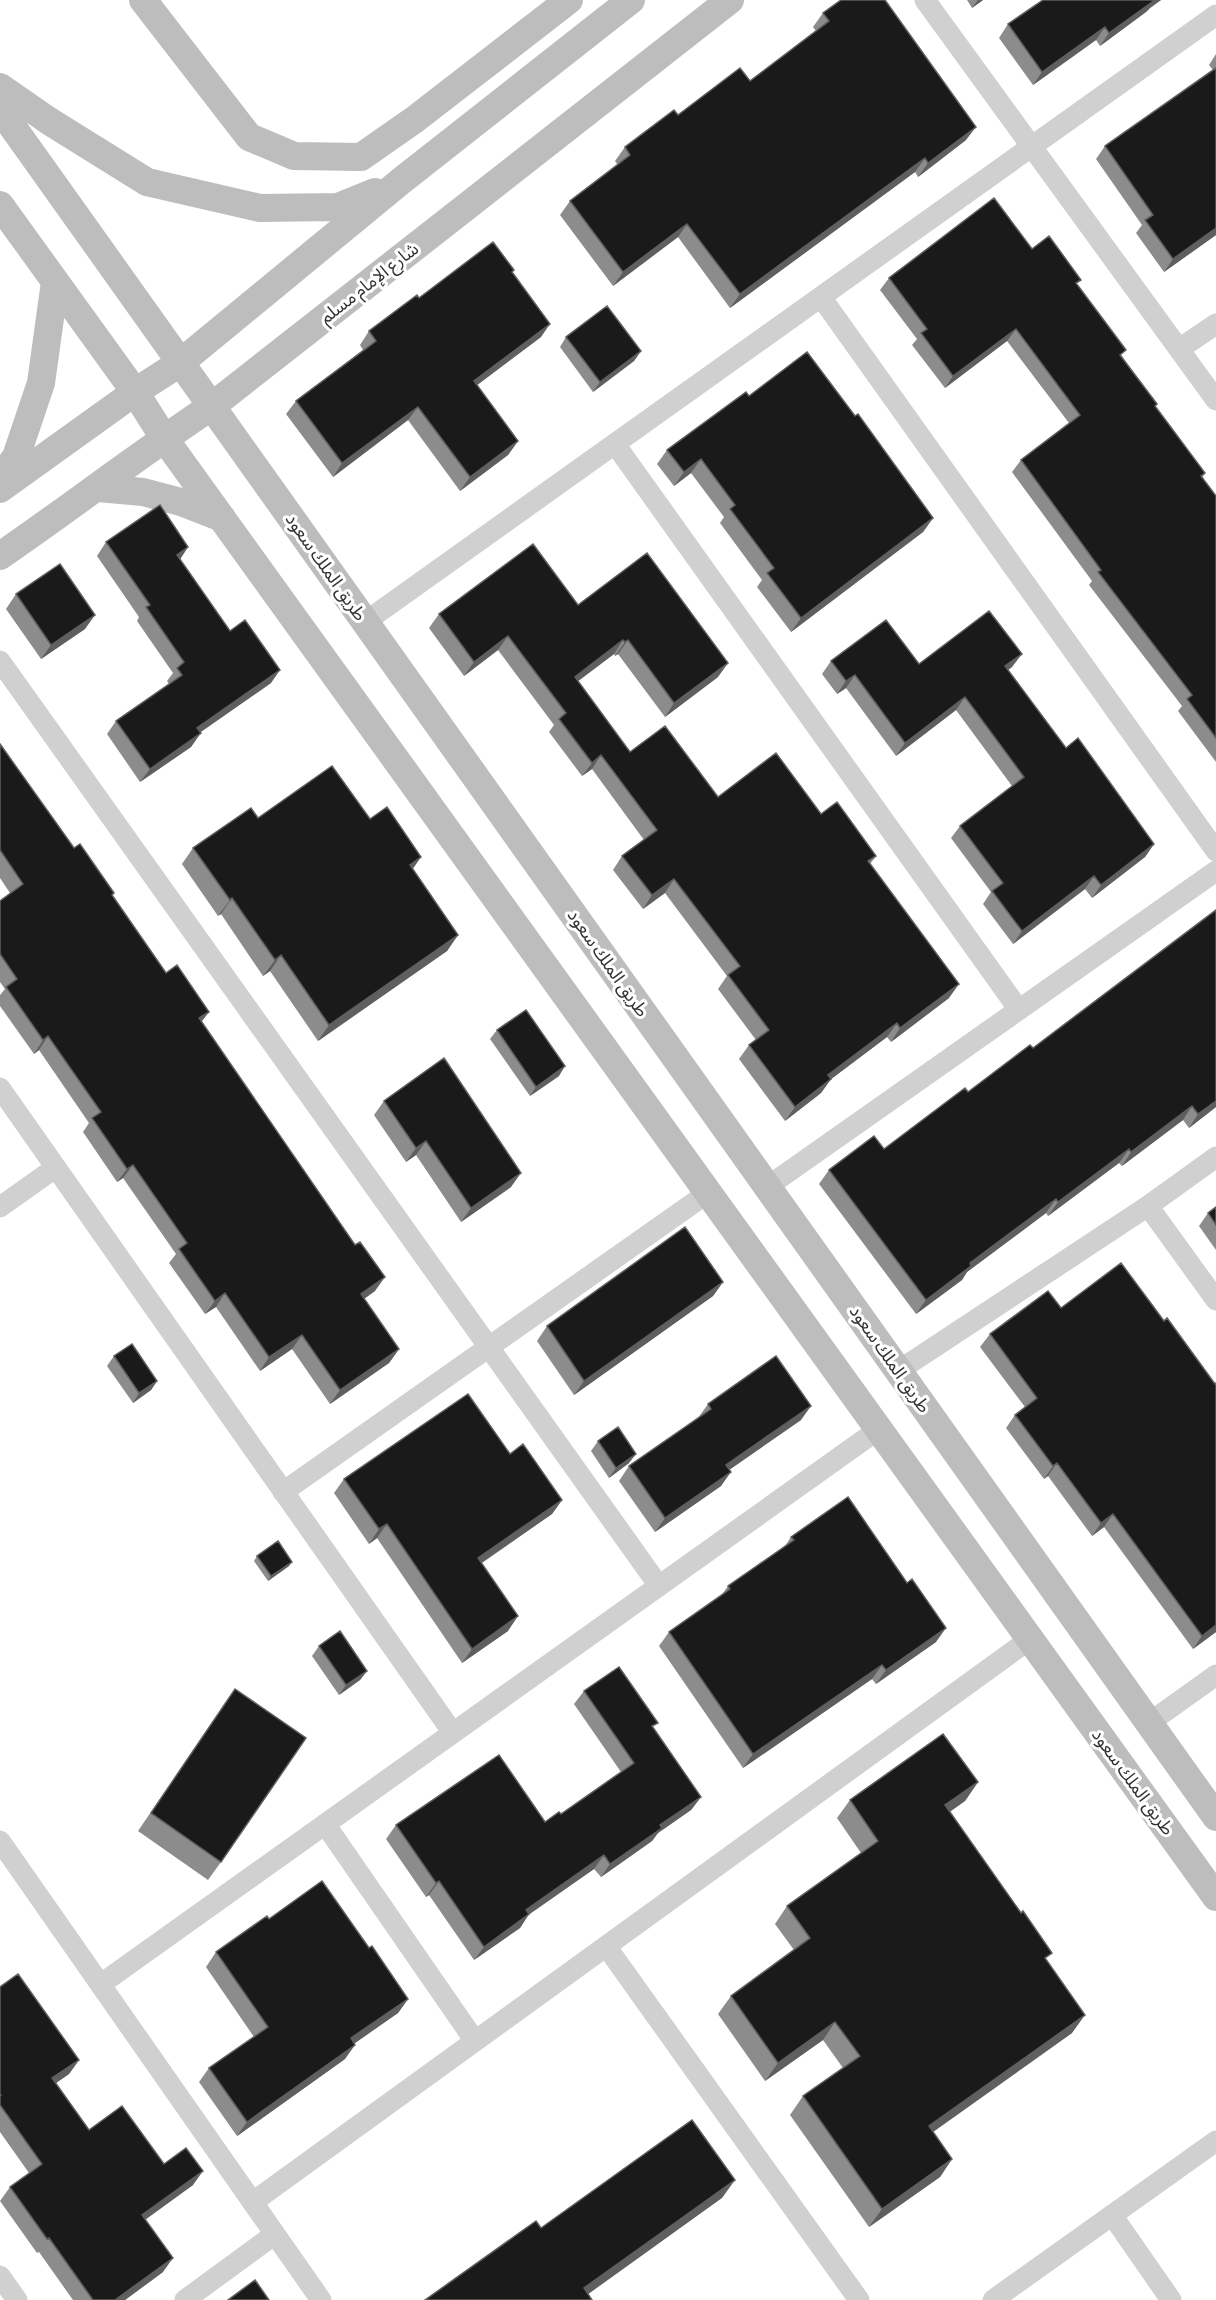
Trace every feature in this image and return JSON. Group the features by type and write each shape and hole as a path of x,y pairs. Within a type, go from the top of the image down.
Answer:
{"main road":[{"path":"143,0 249,137 294,156 350,157 361,157 414,120 561,2"},
{"path":"0,489 135,392 180,363 401,181 631,0"},
{"name":"شارع الإمام مسلم","path":"0,556 212,406 730,0"},
{"path":"680,37 754,0"},
{"path":"0,87 49,121 147,182 260,208 338,207 401,181"},
{"name":"طريق الملك سعود","path":"0,109 1216,1817"},
{"name":"طريق الملك سعود","path":"0,205 135,392 164,438 1216,1897"},
{"path":"0,478 16,457 41,383 55,282"},
{"path":"98,488 143,492 181,502 222,518"}],"street":[{"path":"925,0 1216,400"},
{"path":"365,622 1216,15"},
{"path":"821,297 1216,851"},
{"path":"1179,349 1216,324"},
{"path":"615,444 1019,1010"},
{"path":"0,661 659,1586"},
{"path":"767,1187 1216,871"},
{"path":"0,1088 453,1733"},
{"path":"898,1371 1148,1206 1216,1157"},
{"path":"0,1207 55,1168"},
{"path":"284,1492 709,1192"},
{"path":"1148,1206 1216,1300"},
{"path":"102,1984 879,1429"},
{"path":"253,2202 1030,1639"},
{"path":"1149,1723 1216,1675"},
{"path":"325,1824 476,2041"},
{"path":"0,1841 321,2300"},
{"path":"606,1946 859,2300"},
{"path":"993,2300 1216,2141"},
{"path":"1112,2216 1171,2300"},
{"path":"185,2300 275,2234"},
{"path":"0,2276 17,2300"}],"building":[{"path":"841,0 885,0 976,127 928,163 925,158 740,294 687,224 623,272 570,201 630,155 625,147 674,110 678,115 740,68 750,81 829,21 823,13"},
{"path":"1043,0 1155,0 1109,33 1105,27 1042,72 1008,24"},
{"path":"1216,68 1216,228 1173,259 1145,220 1153,215 1105,146"},
{"path":"994,198 1032,249 1049,236 1081,280 1076,283 1126,350 1120,355 1205,473 1201,476 1216,496 1216,738 1187,699 1192,695 1098,572 1101,570 1021,460 1080,415 1016,329 953,376 921,333 927,329 889,278"},
{"path":"493,242 550,324 474,381 518,441 470,477 418,407 342,463 296,401 376,341 369,331 417,295 419,298"},
{"path":"607,306 641,351 600,382 566,337"},
{"path":"807,352 855,416 858,414 933,518 801,618 767,573 774,568 730,509 735,505 701,459 684,472 667,450 746,392 749,396"},
{"path":"160,505 188,547 177,555 230,631 245,620 280,670 197,728 201,733 150,769 116,721 182,675 177,668 184,662 146,607 150,605 106,542"},
{"path":"533,544 578,605 647,553 728,663 674,703 628,640 625,642 623,640 575,677 630,752 665,726 718,797 776,753 821,814 837,802 876,856 868,861 959,984 900,1028 897,1023 828,1075 831,1079 795,1107 749,1045 769,1030 728,975 740,966 674,879 652,895 622,856 657,830 601,755 592,763 559,719 566,713 508,636 474,662 439,614"},
{"path":"60,564 95,615 51,645 16,594"},
{"path":"989,611 1022,654 1005,666 1066,748 1078,738 1154,844 1101,885 1094,876 1022,931 992,891 1003,883 960,826 1024,777 965,697 905,743 855,675 846,681 831,661 886,620 919,664"},
{"path":"0,744 74,848 80,844 166,973 177,965 209,1012 199,1018 355,1245 360,1242 385,1277 361,1294 399,1349 340,1390 302,1335 269,1357 225,1293 215,1301 179,1249 187,1243 133,1165 127,1169 92,1118 101,1112 48,1036 43,1040 6,987 17,979 0,954 0,901 23,884 0,850"},
{"path":"332,766 370,819 387,807 421,857 410,865 458,935 329,1025 281,955 275,960 232,898 230,900 193,848 251,808 258,818"},
{"path":"1216,910 1216,1101 1198,1114 1192,1106 1131,1152 1129,1149 1058,1202 1056,1199 970,1263 971,1266 926,1300 829,1170 874,1136 884,1149 965,1088 968,1092 1030,1045 1033,1048"},
{"path":"526,1010 565,1066 536,1087 497,1030"},
{"path":"444,1058 521,1173 471,1208 426,1141 416,1148 384,1101"},
{"path":"1216,1207 1216,1225 1208,1213"},
{"path":"685,1227 723,1282 584,1381 547,1326"},
{"path":"1121,1263 1164,1321 1167,1318 1216,1383 1216,1625 1202,1636 1113,1514 1101,1523 1057,1463 1053,1466 1015,1415 1037,1398 990,1334 1048,1291 1061,1308"},
{"path":"132,1344 157,1381 139,1393 114,1356"},
{"path":"776,1356 811,1406 726,1465 731,1472 665,1518 629,1466 711,1409 708,1404"},
{"path":"468,1394 510,1454 523,1444 562,1500 478,1558 518,1616 472,1649 387,1524 379,1529 344,1479"},
{"path":"618,1427 636,1454 616,1468 598,1441"},
{"path":"848,1497 907,1583 912,1579 946,1628 886,1670 882,1665 753,1754 669,1632 730,1589 728,1586 794,1540 791,1537"},
{"path":"278,1541 292,1562 271,1576 257,1556"},
{"path":"340,1631 367,1671 346,1685 319,1646"},
{"path":"619,1667 658,1723 652,1726 701,1797 660,1825 662,1828 610,1864 604,1855 526,1910 529,1914 484,1947 439,1881 436,1883 396,1825 499,1755 545,1822 559,1812 561,1814 634,1763 584,1691"},
{"path":"235,1689 306,1738 221,1862 151,1813"},
{"path":"943,1734 978,1782 945,1805 1052,1953 1045,1958 1085,2015 929,2126 952,2159 882,2209 803,2096 860,2056 835,2022 778,2063 731,1996 810,1938 787,1906 878,1841 850,1800"},
{"path":"322,1881 369,1948 372,1946 408,1999 351,2038 355,2045 247,2122 209,2068 268,2027 216,1952 267,1916 269,1919"},
{"path":"18,1974 79,2060 52,2078 89,2130 122,2106 164,2164 186,2148 203,2171 142,2215 173,2258 115,2300 93,2300 10,2187 42,2164 0,2105 0,1987"},
{"path":"692,2120 735,2180 584,2288 592,2300 425,2300 536,2221 541,2228"},
{"path":"255,2280 269,2300 228,2300"}]}
